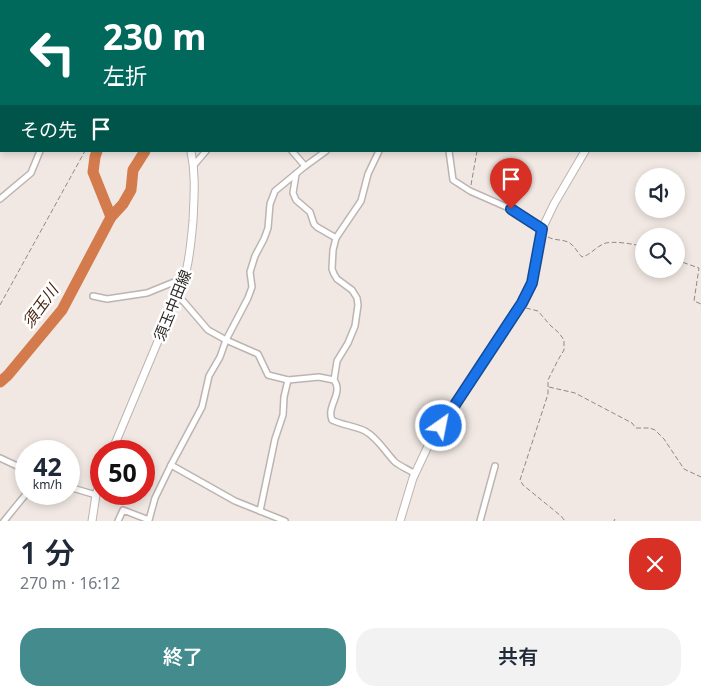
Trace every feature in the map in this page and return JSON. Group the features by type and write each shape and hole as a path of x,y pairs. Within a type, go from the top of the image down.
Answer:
{"main road":[{"name":"須玉中田線","path":"117,440 189,264 195,185 191,152"},
{"path":"400,521 415,474 432,439 520,307 532,283 541,231 554,204 584,152"},
{"path":"92,521 94,505"}],"street":[{"path":"0,199 31,173 40,152"},
{"path":"194,165 205,152"},
{"path":"293,152 306,166"},
{"path":"118,521 123,510 150,521 155,498 202,407 209,376 251,291 250,272 268,228 270,204 275,191 325,152"},
{"path":"379,152 368,174 361,201 336,238 333,250 332,269 338,279 352,290 357,298 358,305 355,326 348,343 337,361 334,380 338,391 330,415 332,420 365,432 397,463 415,474"},
{"path":"449,152 453,180 470,191 511,209 541,231"},
{"path":"296,174 293,193 296,200 310,212 317,227 336,238"},
{"path":"93,296 107,299 147,293 184,279"},
{"path":"177,296 208,330 258,354 268,375 288,380 319,377 334,380"},
{"path":"260,511 283,415 284,397 288,380"},
{"path":"0,458 15,465"},
{"path":"171,464 236,500 285,521"},
{"path":"480,521 495,466"},
{"path":"4,521 17,505"}],"path":[{"path":"0,305 84,152"},
{"path":"470,191 476,152"},
{"path":"541,231 552,239 570,242 582,257 604,243 635,245"},
{"path":"685,263 699,268 694,301 701,304"},
{"path":"520,307 538,311 564,340 564,350 548,380 548,394 520,480 523,485 565,521"},
{"path":"548,387 575,393 632,423 636,428 655,430 664,439 684,469 701,477"}],"waterway":[{"name":"須玉川","path":"97,152 93,172 111,217"},
{"name":"須玉川","path":"0,382 62,310 111,217 123,204 131,190 133,170 144,152"}],"route":[{"path":"441,426 522,303 532,283 542,229 511,209"}]}
